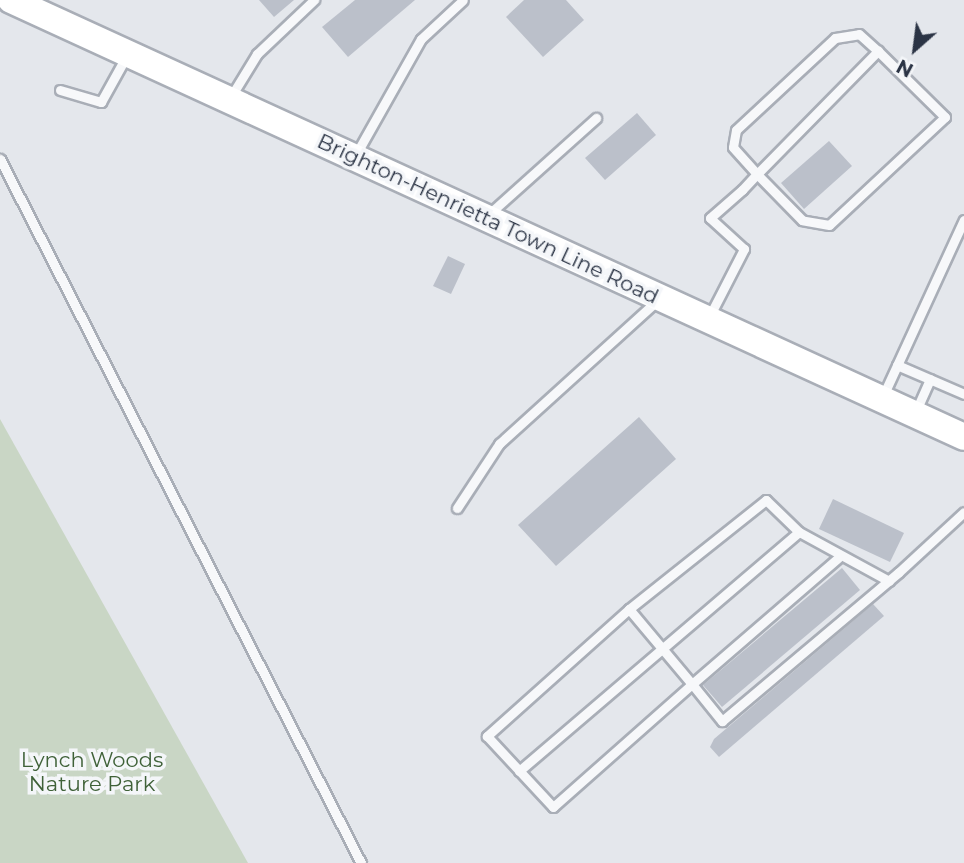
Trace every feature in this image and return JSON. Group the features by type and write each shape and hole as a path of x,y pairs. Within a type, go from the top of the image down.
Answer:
{"street":[{"name":"Brighton-Henrietta Town Line Road","path":"11,0 964,438"}],"lane":[{"path":"229,100 257,54 314,0"},
{"path":"354,158 421,39 463,0"},
{"path":"859,34 878,51 944,117 828,225 802,220 733,146 736,130 835,38 859,34"},
{"path":"707,320 744,249 710,218 878,51"},
{"path":"60,90 101,102 127,54"},
{"path":"485,218 596,118"},
{"path":"0,159 360,863"},
{"path":"881,400 964,220"},
{"path":"457,508 499,444 660,298"},
{"path":"897,365 964,394"},
{"path":"914,414 930,379"},
{"path":"838,558 553,807 486,736 629,609 766,500 799,532 838,558 889,581"},
{"path":"629,609 722,721 889,581 964,512"},
{"path":"519,771 661,647 799,532"}],"green space":[{"name":"Lynch Woods Nature Park","path":"0,419 248,863 0,863"}],"building":[{"path":"259,0 294,0 274,17"},
{"path":"355,0 415,0 348,57 322,27"},
{"path":"524,0 566,0 584,20 543,57 506,17"},
{"path":"637,113 656,135 605,180 585,158"},
{"path":"829,141 852,166 804,209 781,183"},
{"path":"448,256 465,264 451,294 433,286"},
{"path":"639,417 676,459 556,566 518,525"},
{"path":"833,499 904,533 890,562 819,529"},
{"path":"842,568 860,590 722,707 703,685"},
{"path":"873,604 884,616 719,757 710,747 714,739"}]}
